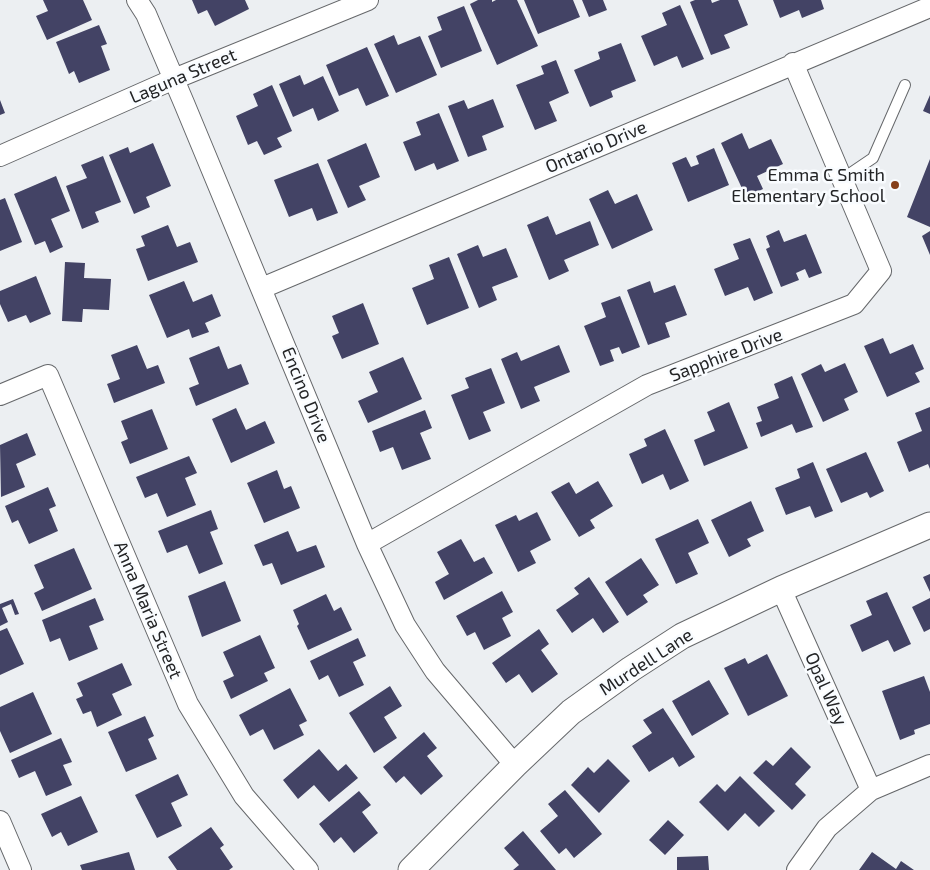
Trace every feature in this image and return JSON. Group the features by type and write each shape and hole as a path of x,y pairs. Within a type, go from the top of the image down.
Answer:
{"street":[{"name":"Encino Drive","path":"137,0 146,14 174,79 367,544 405,625 435,671 515,765"},
{"name":"Laguna Street","path":"0,156 174,79 368,0"},
{"name":"Ontario Drive","path":"262,288 793,63 930,7"},
{"name":"Sapphire Drive","path":"367,544 648,385 854,304 881,271 793,63"},
{"name":"Anna Maria Street","path":"0,395 48,375 188,704 244,796 308,870"},
{"name":"Murdell Lane","path":"411,870 515,765 571,712 631,669 682,636 782,589 930,525"},
{"name":"Opal Way","path":"782,589 871,790"},
{"path":"797,870 827,828 871,790 930,765"},
{"path":"0,821 21,870"}],"lane":[{"path":"842,179 873,158 905,85"}],"building":[{"path":"43,0 83,0 92,20 47,40 36,16 48,11"},
{"path":"192,0 245,0 249,9 215,26 207,10 198,14"},
{"path":"478,0 492,0 492,2 496,0 517,0 538,46 497,65 470,4"},
{"path":"524,0 573,0 580,17 538,34"},
{"path":"582,0 603,0 607,10 589,17"},
{"path":"695,0 711,0 712,3 720,0 738,0 748,25 724,35 730,48 711,55 690,2"},
{"path":"773,0 821,0 824,9 802,18 799,10 780,18"},
{"path":"680,5 704,59 682,68 677,56 654,66 641,36 667,25 662,13"},
{"path":"464,6 482,51 441,68 428,36 442,30 437,17"},
{"path":"99,25 107,44 101,46 110,70 79,83 74,71 69,74 56,42"},
{"path":"394,35 398,45 420,36 437,75 396,93 374,44"},
{"path":"621,43 636,81 611,91 613,97 590,107 574,70 600,59 598,52"},
{"path":"367,47 389,96 366,106 358,88 339,96 326,65"},
{"path":"556,60 569,93 549,102 557,121 535,130 516,85 544,74 541,66"},
{"path":"300,75 304,85 323,76 339,111 318,121 313,108 293,117 279,84"},
{"path":"272,85 292,131 277,138 282,147 264,155 257,141 248,145 236,116 258,106 253,94"},
{"path":"930,95 930,114 923,111"},
{"path":"493,99 504,127 482,136 487,150 468,157 448,106 464,100 468,109"},
{"path":"0,100 5,113 0,115"},
{"path":"439,113 459,161 437,170 434,163 415,171 403,142 421,135 416,122"},
{"path":"742,133 749,149 771,139 783,164 757,176 763,189 746,197 721,143"},
{"path":"153,143 171,186 146,197 150,207 134,214 109,155 128,147 130,153"},
{"path":"366,143 380,177 359,186 366,200 348,208 327,160"},
{"path":"714,148 729,185 688,202 672,163 686,157 691,167 699,164 696,156"},
{"path":"103,156 121,202 95,212 99,222 82,229 66,186 87,178 81,165"},
{"path":"930,159 930,227 907,217"},
{"path":"318,163 338,213 317,221 312,208 289,217 274,180"},
{"path":"56,176 70,211 51,219 63,247 50,253 45,241 35,245 14,194"},
{"path":"608,190 615,204 637,194 653,230 612,249 589,199"},
{"path":"5,198 22,242 0,251 0,200"},
{"path":"548,216 556,235 590,221 599,245 564,260 569,271 549,280 527,225"},
{"path":"168,225 177,247 190,242 198,262 148,281 136,249 145,246 141,236"},
{"path":"779,230 784,242 806,234 822,273 809,278 805,269 796,273 799,280 781,287 766,249 770,247 766,236"},
{"path":"930,231 930,255 922,236"},
{"path":"750,238 773,293 754,301 748,287 725,296 714,269 739,259 733,244"},
{"path":"478,245 483,257 506,248 518,277 492,287 497,300 479,308 457,254"},
{"path":"449,257 469,308 427,325 412,288 434,279 429,265"},
{"path":"65,262 85,263 84,278 111,279 109,310 83,309 82,322 62,321"},
{"path":"36,276 51,314 30,323 26,315 8,322 0,304 0,291"},
{"path":"184,281 193,302 212,294 221,316 205,323 209,332 192,338 189,329 167,338 149,295"},
{"path":"650,281 654,293 675,285 687,315 665,323 670,337 648,345 627,290"},
{"path":"620,296 640,347 622,354 619,347 610,350 614,361 600,366 584,326 606,317 601,303"},
{"path":"363,303 379,344 342,359 332,336 339,333 332,316"},
{"path":"883,338 890,354 913,344 924,369 915,373 920,382 887,397 864,346"},
{"path":"137,345 147,369 158,365 165,383 114,403 107,384 120,379 111,355"},
{"path":"559,345 570,372 534,387 540,401 521,409 501,359 517,352 521,361"},
{"path":"219,346 228,369 241,364 249,384 196,406 189,388 199,384 189,358"},
{"path":"403,357 422,399 368,423 358,401 378,392 369,372"},
{"path":"845,363 858,392 844,399 849,410 823,422 801,374 821,364 825,372"},
{"path":"491,368 505,403 483,412 491,431 469,440 451,395 469,388 465,378"},
{"path":"792,376 813,427 796,433 792,424 761,437 756,423 762,421 757,407 779,398 774,384"},
{"path":"729,402 748,448 704,466 694,440 715,431 707,412"},
{"path":"930,407 930,469 928,464 909,472 897,442 922,431 915,413"},
{"path":"236,408 246,430 265,421 275,443 231,463 212,419"},
{"path":"152,409 168,449 130,464 121,442 128,439 121,421"},
{"path":"425,410 432,428 420,433 431,459 402,470 393,447 380,452 372,431"},
{"path":"665,429 689,481 670,490 663,474 642,484 629,454 647,446 644,439"},
{"path":"27,433 36,455 16,464 25,487 1,497 0,445"},
{"path":"866,452 884,491 870,498 867,492 841,503 826,469"},
{"path":"189,456 197,473 185,478 196,505 167,517 157,493 145,498 136,477"},
{"path":"813,462 833,511 815,518 810,506 786,515 775,488 800,478 797,469"},
{"path":"277,470 284,489 291,486 300,508 264,523 247,483"},
{"path":"598,481 613,506 590,520 595,528 579,537 551,492 569,482 576,494"},
{"path":"48,487 56,506 49,509 58,531 29,544 18,520 12,523 5,506"},
{"path":"751,501 764,531 747,539 751,546 729,557 711,520"},
{"path":"211,510 218,529 210,532 223,564 199,574 187,545 167,553 158,531"},
{"path":"537,512 551,540 530,551 536,563 518,572 495,525 516,515 519,521"},
{"path":"698,519 709,543 688,553 698,574 676,584 655,539"},
{"path":"288,531 297,552 316,545 325,567 281,585 272,563 263,566 254,545"},
{"path":"461,539 474,562 484,557 493,573 444,600 435,582 449,574 437,552"},
{"path":"74,548 92,589 42,611 34,593 44,588 34,565"},
{"path":"641,558 659,585 643,595 648,602 627,616 605,582"},
{"path":"930,574 930,592 923,577"},
{"path":"589,577 619,622 603,633 593,618 572,633 556,610 579,594 574,588"},
{"path":"225,581 241,621 202,637 188,596"},
{"path":"502,591 513,612 502,618 511,636 484,650 475,632 467,636 456,616"},
{"path":"887,592 911,644 894,652 888,640 862,652 850,625 872,615 866,601"},
{"path":"326,594 334,611 341,607 352,630 308,650 297,626 299,624 293,610"},
{"path":"95,598 104,620 89,626 98,649 69,661 60,638 50,642 42,620"},
{"path":"930,598 930,629 924,632 912,607"},
{"path":"13,599 19,614 15,615 11,604 2,608 8,622 0,626 0,604"},
{"path":"7,628 24,664 0,675 0,631"},
{"path":"539,629 549,644 541,650 558,674 532,693 519,674 506,683 492,663"},
{"path":"260,635 275,668 264,673 268,681 231,699 223,681 234,676 223,652"},
{"path":"358,638 366,656 353,662 364,685 339,697 328,675 319,680 310,661"},
{"path":"767,654 788,696 748,716 724,668 745,658 748,664"},
{"path":"122,663 132,685 112,694 122,715 97,727 91,711 83,714 76,699 83,696 77,683"},
{"path":"924,676 930,692 930,724 914,730 915,734 900,740 882,691"},
{"path":"709,680 729,714 692,736 672,701"},
{"path":"390,686 402,706 384,717 397,738 374,753 349,713"},
{"path":"290,688 307,721 299,725 304,735 274,750 263,729 250,736 239,715"},
{"path":"33,692 52,734 10,753 0,731 0,707"},
{"path":"663,708 695,757 679,767 673,757 649,772 632,746 652,733 643,720"},
{"path":"145,716 154,736 148,739 157,759 126,772 108,732"},
{"path":"424,732 437,748 427,756 443,776 421,795 404,776 396,783 383,767"},
{"path":"61,738 72,762 63,765 72,785 46,796 35,771 19,778 11,760"},
{"path":"791,747 811,767 795,784 806,795 792,810 753,773 766,760 773,766"},
{"path":"319,749 338,771 346,764 358,778 329,802 314,785 298,799 283,780"},
{"path":"608,759 630,781 599,813 571,785 588,767 594,773"},
{"path":"178,774 188,795 171,803 182,826 157,838 135,795"},
{"path":"740,776 775,811 759,827 745,813 728,831 699,802 717,784 725,792"},
{"path":"565,790 602,834 574,858 566,848 559,854 540,831 558,816 548,804"},
{"path":"359,791 371,805 362,812 378,833 354,853 341,837 334,843 319,824"},
{"path":"81,796 98,832 68,846 61,832 52,837 41,814"},
{"path":"668,820 684,835 665,855 649,840"},
{"path":"211,827 224,845 220,848 233,867 229,870 177,870 168,857"},
{"path":"523,831 556,870 513,870 519,865 504,848"},
{"path":"129,852 135,870 82,870 80,865"},
{"path":"872,852 896,869 901,861 914,870 859,870"},
{"path":"708,856 709,870 677,870 677,857"}],"place":[{"name":"Emma C Smith Elementary School","path":"895,185"}]}
